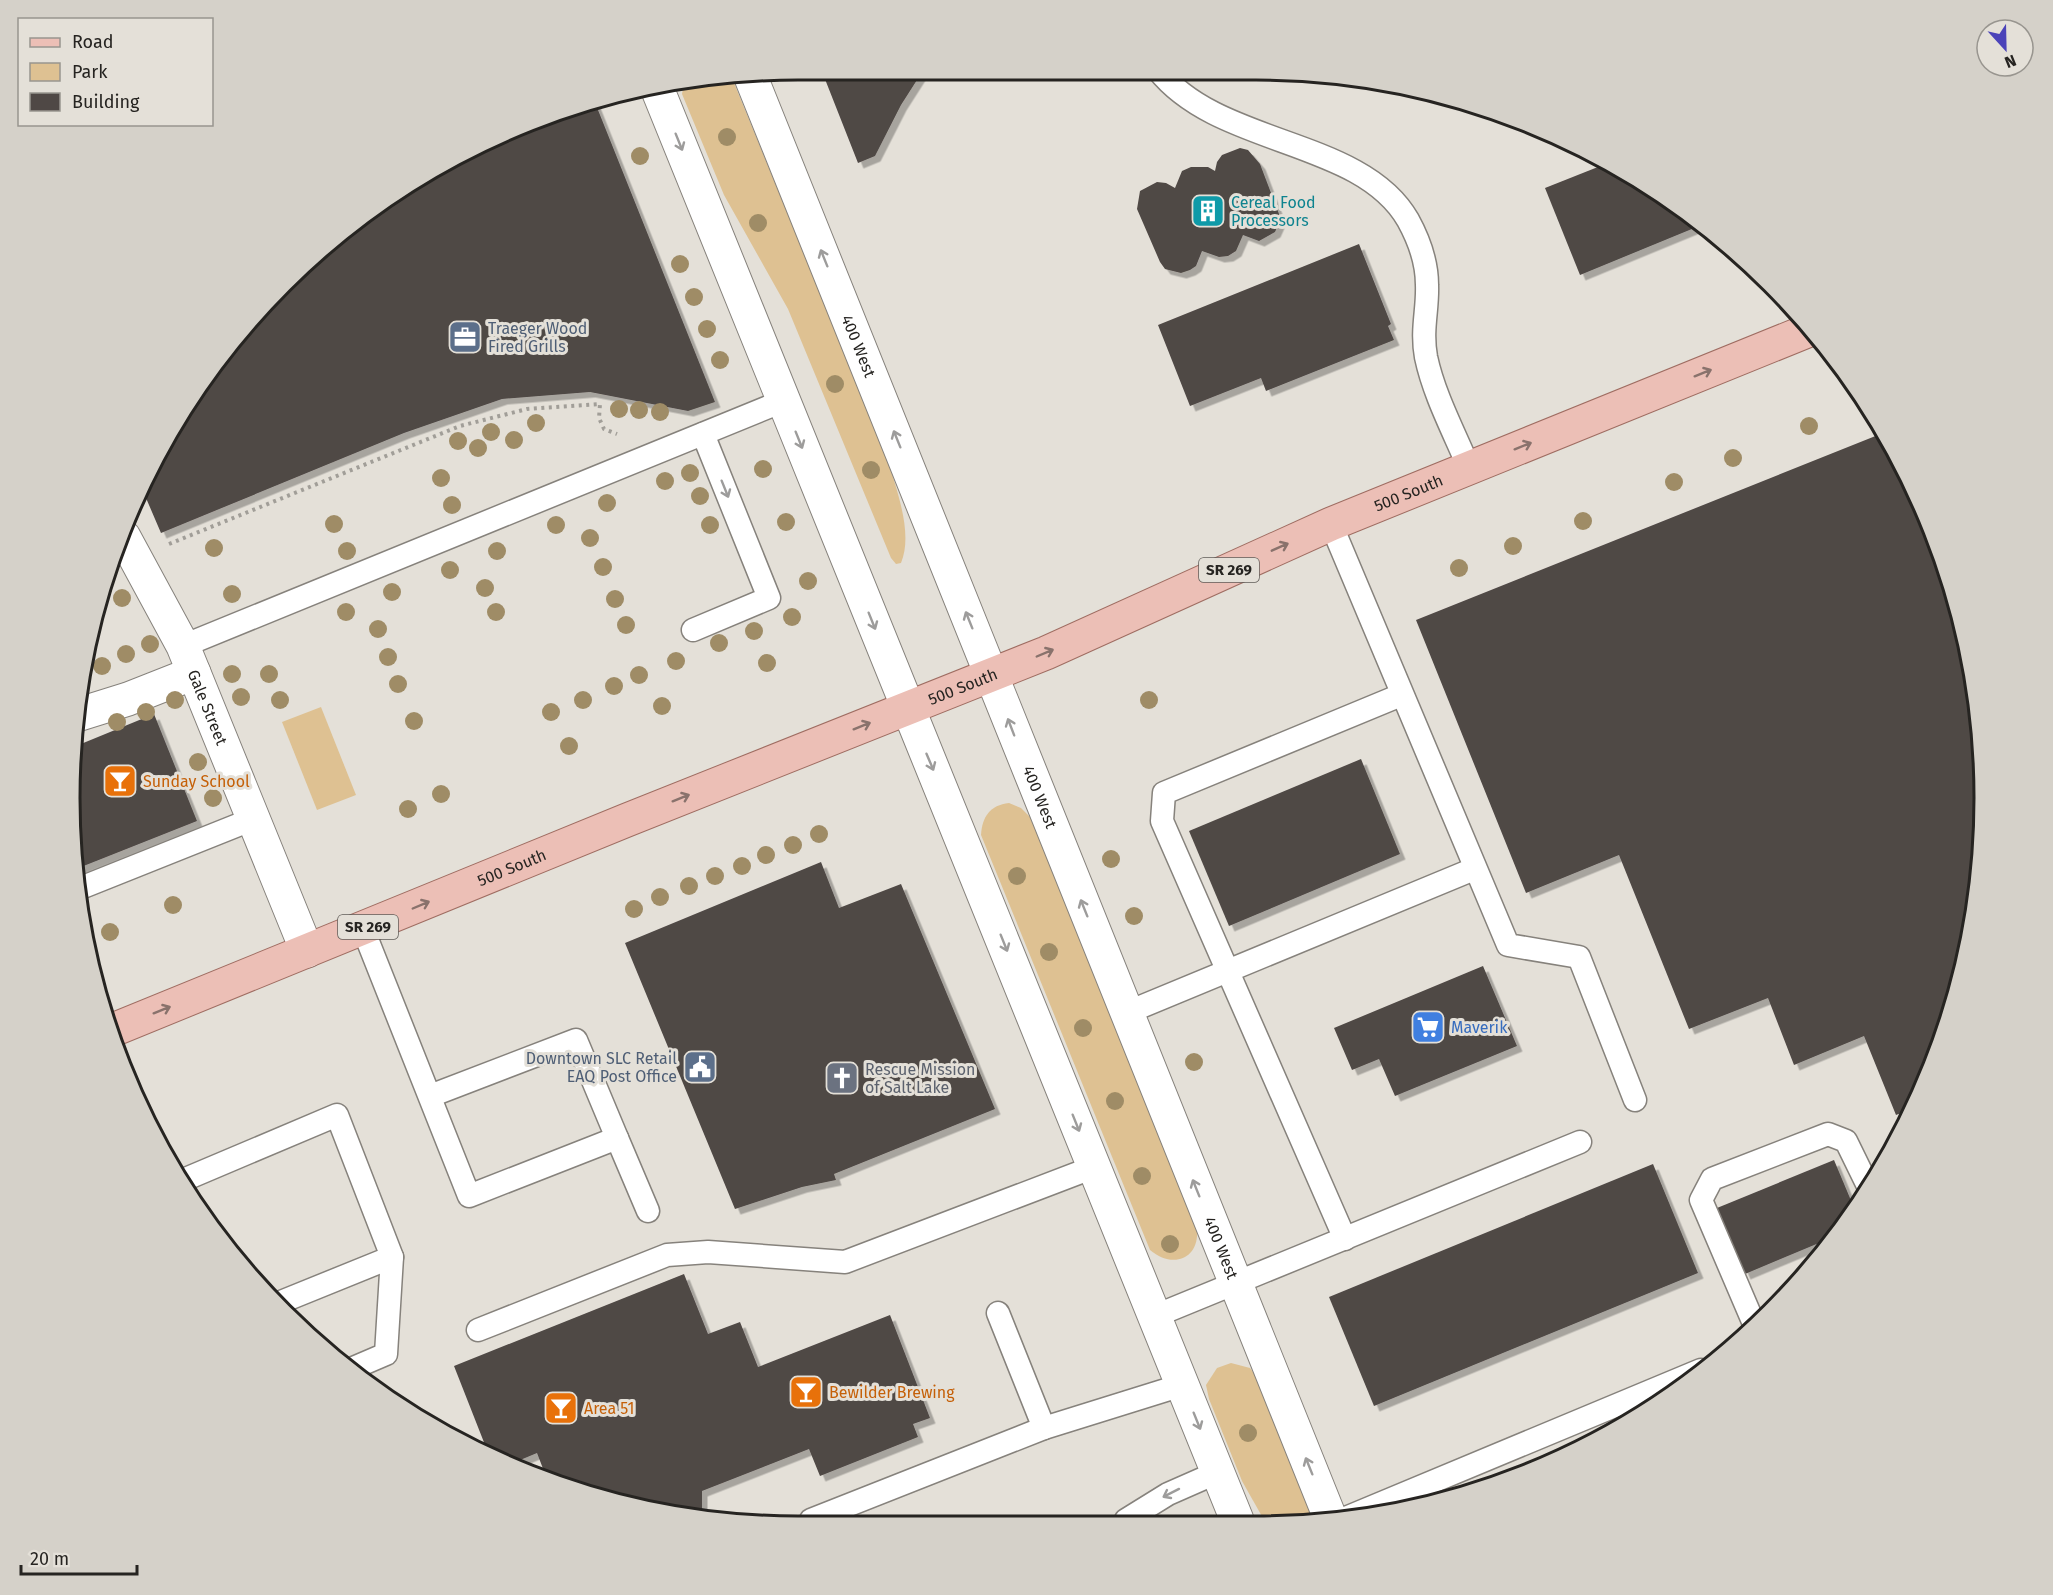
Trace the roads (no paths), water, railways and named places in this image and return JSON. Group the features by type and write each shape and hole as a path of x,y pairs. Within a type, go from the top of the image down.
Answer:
{"main road":[{"name":"500 South","path":"118,1028 1046,653 1331,524 1802,333"}],"street":[{"name":"400 West","path":"752,81 1327,1511"},
{"path":"659,93 1235,1516"},
{"name":"Gale Street","path":"130,548 189,660 307,951"},
{"path":"85,712 128,699 189,660"}],"lane":[{"path":"1167,79 1185,97 1212,114 1358,172 1394,200 1407,218 1425,263 1428,287 1424,338 1426,359 1469,468"},
{"path":"189,660 783,401"},
{"path":"693,630 769,598 703,435"},
{"path":"1331,524 1474,869 1508,945 1579,957 1635,1100"},
{"path":"1344,1239 1230,972 1162,821 1164,793 1401,695"},
{"path":"85,886 252,819"},
{"path":"1126,1013 1230,972 1474,869"},
{"path":"363,929 469,1196 617,1138"},
{"path":"430,1096 576,1040 648,1211"},
{"path":"189,1177 337,1115 392,1257 386,1354 359,1366"},
{"path":"1751,1316 1701,1200 1712,1179 1828,1134 1846,1141 1864,1177"},
{"path":"1155,1316 1580,1142"},
{"path":"478,1330 667,1255 708,1252 845,1262 1094,1167"},
{"path":"285,1300 392,1257"},
{"path":"998,1313 1044,1428"},
{"path":"1378,1505 1670,1383"},
{"path":"820,1516 1044,1428 1182,1385"},
{"path":"1132,1516 1168,1494 1218,1472"}],"place":[{"name":"Cereal Food Processors","path":"1208,211"},
{"name":"Traeger Wood Fired Grills","path":"465,337"},
{"name":"Sunday School","path":"120,781"},
{"name":"Maverik","path":"1428,1027"},
{"name":"Downtown SLC Retail EAQ Post Office","path":"700,1067"},
{"name":"Rescue Mission of Salt Lake","path":"842,1078"},
{"name":"Bewilder Brewing","path":"806,1392"},
{"name":"Area 51","path":"561,1408"}]}
